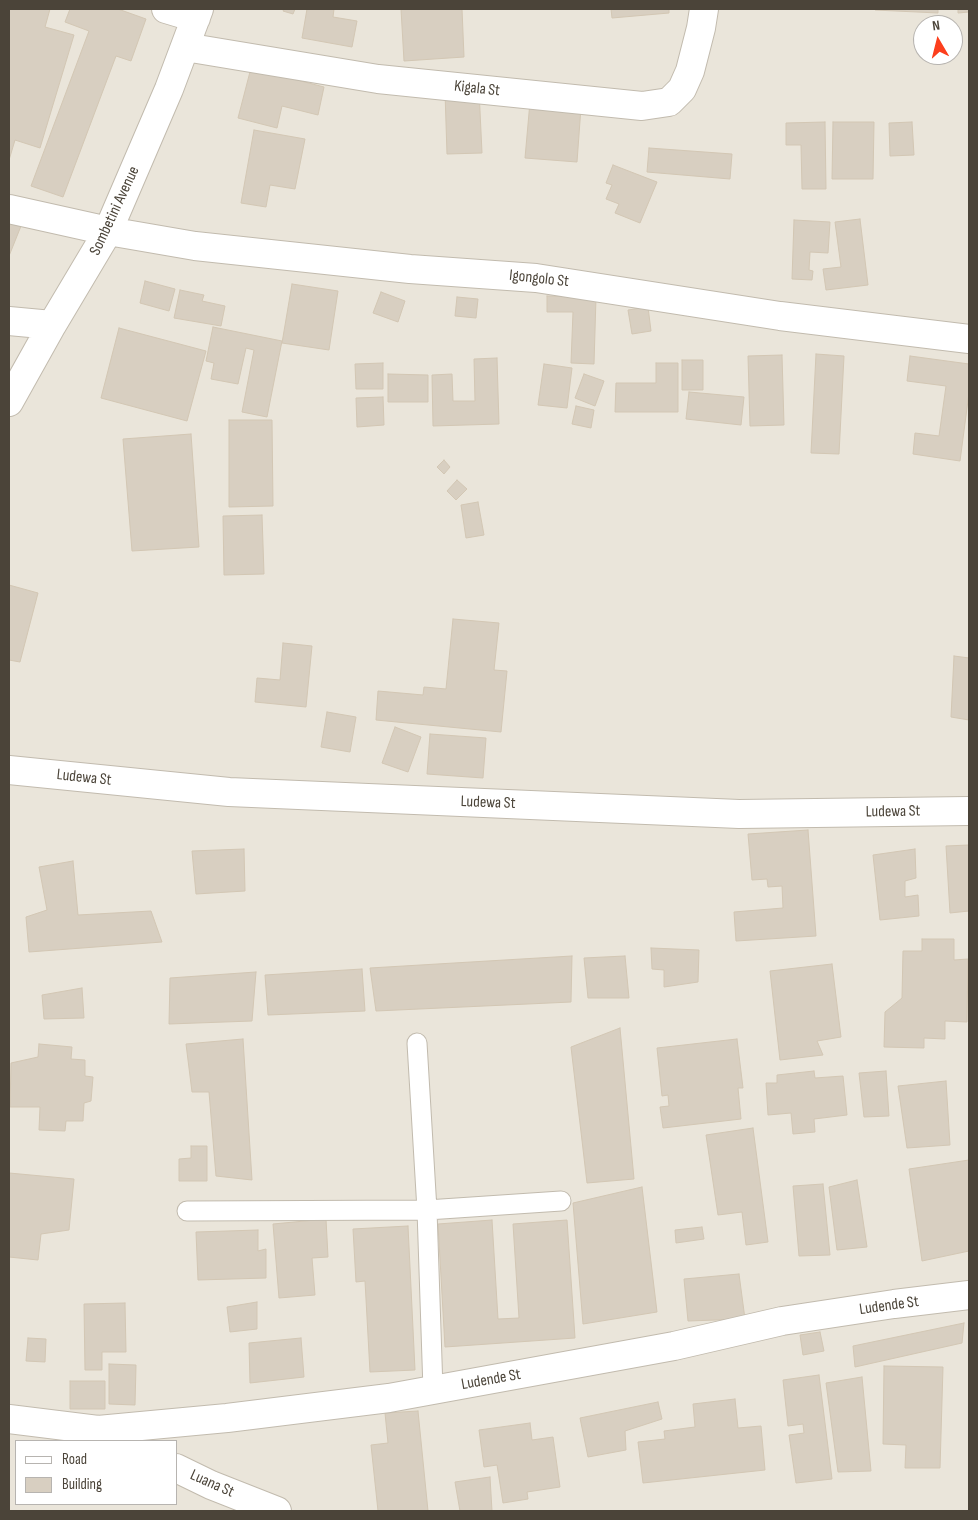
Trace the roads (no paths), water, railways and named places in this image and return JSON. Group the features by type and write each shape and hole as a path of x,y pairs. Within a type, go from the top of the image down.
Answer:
{"street":[{"path":"166,9 198,13"},
{"name":"Kigala St","path":"185,47 378,79 642,106 670,102 682,89 690,70 704,9"},
{"name":"Sombetini Avenue","path":"9,402 108,231 166,97 198,13"},
{"name":"Igongolo St","path":"9,209 108,231 214,248 410,269 536,278 780,316 969,340"},
{"path":"9,321 52,325"},
{"name":"Ludewa St","path":"9,770 229,792 739,814 969,811"},
{"name":"Ludende St","path":"9,1419 110,1436 236,1417 389,1398 674,1346 782,1321 969,1295"},
{"name":"Luana St","path":"178,1469 211,1485 277,1511"}],"lane":[{"path":"417,1043 428,1210 433,1390"},
{"path":"186,1211 428,1210 561,1201"}]}
